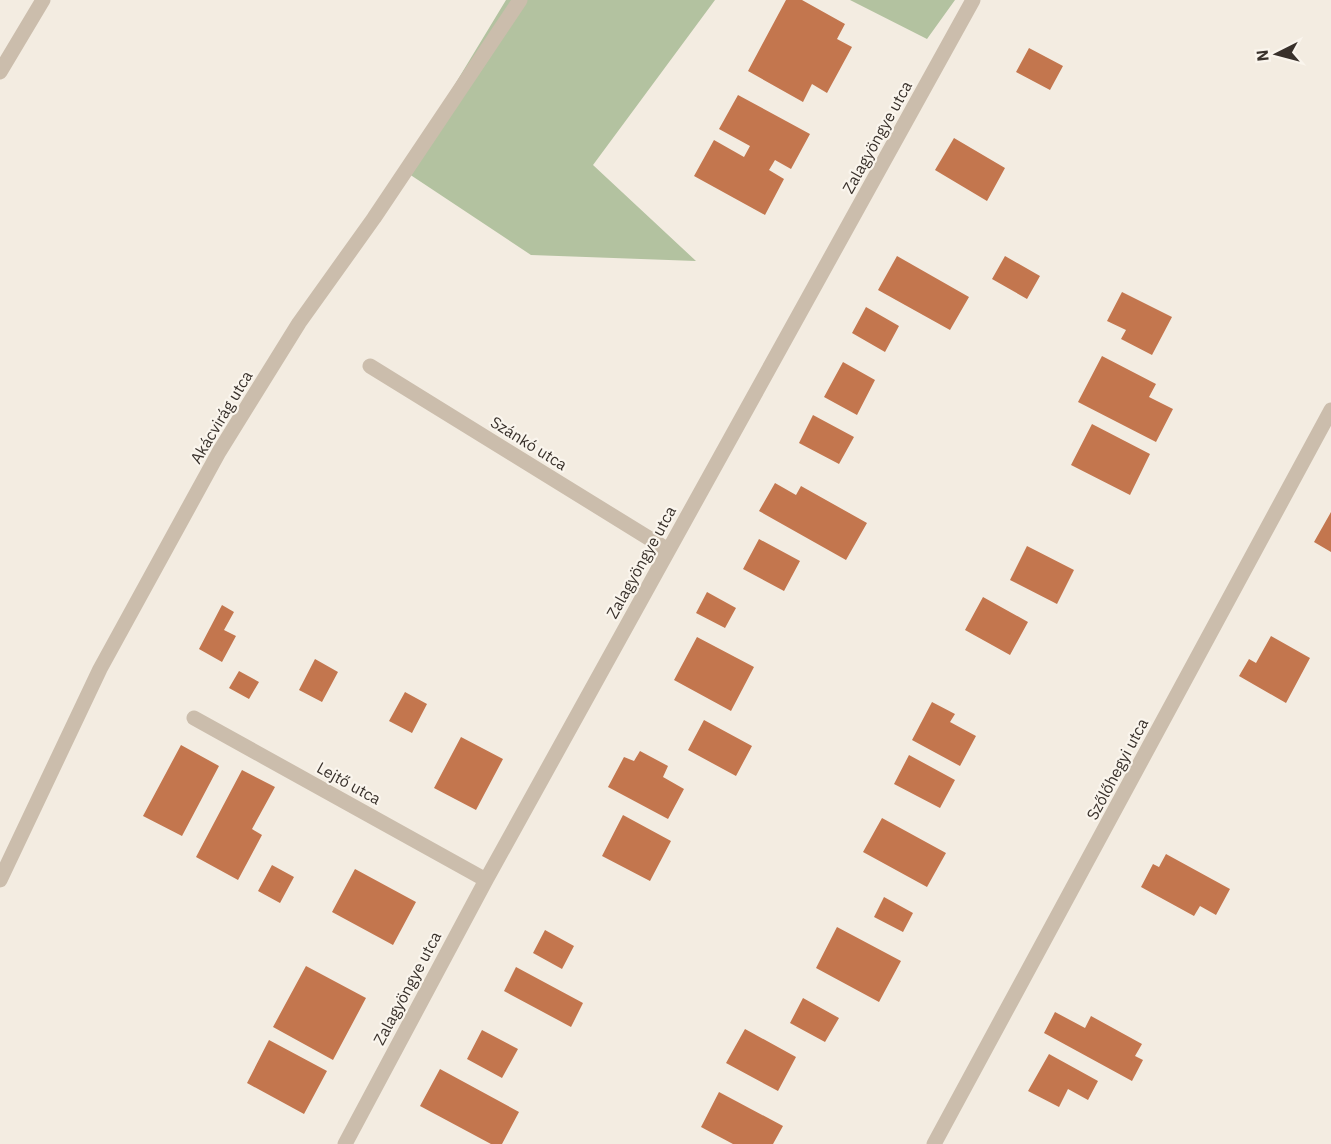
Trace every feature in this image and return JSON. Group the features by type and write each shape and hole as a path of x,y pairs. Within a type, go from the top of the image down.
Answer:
{"street":[{"path":"0,72 43,0"},
{"name":"Akácvirág utca","path":"0,880 100,669 219,452 299,323 374,218 520,0"},
{"name":"Zalagyöngye utca","path":"345,1144 486,880 974,0"},
{"name":"Szánkó utca","path":"370,366 668,550"},
{"name":"Szőlőhegyi utca","path":"934,1144 1331,410"},
{"name":"Lejtő utca","path":"194,718 486,880"}],"green space":[{"path":"506,0 715,0 593,165 696,261 531,255 403,170"},
{"path":"850,0 955,0 927,39"}],"building":[{"path":"786,0 802,0 845,24 837,39 852,47 827,93 812,84 803,102 748,71"},
{"path":"1029,48 1063,66 1050,90 1016,72"},
{"path":"738,95 810,134 791,169 775,160 769,170 784,179 765,215 694,176 714,140 744,157 750,146 719,129"},
{"path":"954,138 1005,168 987,201 935,170"},
{"path":"897,256 969,297 950,330 878,290"},
{"path":"1005,256 1040,276 1027,299 992,279"},
{"path":"1122,292 1172,317 1152,355 1121,339 1126,330 1107,321"},
{"path":"866,307 899,326 885,352 852,333"},
{"path":"1102,356 1156,384 1149,397 1173,409 1156,442 1078,402"},
{"path":"843,362 875,380 857,415 824,397"},
{"path":"813,415 854,437 839,464 799,443"},
{"path":"1092,424 1150,454 1130,495 1071,465"},
{"path":"775,483 796,495 801,486 867,523 846,560 759,511"},
{"path":"1331,512 1331,552 1314,542"},
{"path":"759,539 800,561 784,591 743,569"},
{"path":"1027,546 1074,570 1057,604 1010,580"},
{"path":"707,592 736,608 725,628 696,613"},
{"path":"983,597 1028,622 1010,655 965,630"},
{"path":"222,605 234,612 224,630 236,636 222,662 199,649"},
{"path":"1271,636 1310,658 1286,703 1239,676 1249,659 1256,663"},
{"path":"697,637 754,667 731,711 674,680"},
{"path":"315,659 338,672 322,702 299,690"},
{"path":"239,671 259,682 249,699 229,688"},
{"path":"405,692 427,704 412,733 389,721"},
{"path":"932,702 955,714 950,722 976,736 960,766 912,740"},
{"path":"704,720 752,746 736,776 688,750"},
{"path":"461,737 503,759 476,810 434,788"},
{"path":"181,745 219,766 182,836 143,816"},
{"path":"640,751 668,766 663,777 684,789 668,819 608,787 624,757 634,761"},
{"path":"909,755 955,780 940,808 894,784"},
{"path":"242,770 275,787 252,829 262,835 238,880 196,857"},
{"path":"623,815 671,841 650,881 602,856"},
{"path":"882,818 946,853 927,887 863,852"},
{"path":"1166,854 1230,889 1216,915 1200,906 1194,916 1141,887 1153,864 1159,867"},
{"path":"272,865 294,877 280,903 258,891"},
{"path":"355,869 416,902 393,945 332,912"},
{"path":"884,897 913,913 903,932 874,917"},
{"path":"837,927 901,961 879,1002 816,968"},
{"path":"545,930 574,946 562,969 533,953"},
{"path":"306,966 366,998 333,1060 273,1027"},
{"path":"516,967 583,1003 571,1027 504,991"},
{"path":"803,998 839,1018 825,1042 790,1023"},
{"path":"1055,1012 1085,1028 1091,1016 1142,1044 1135,1056 1143,1060 1132,1081 1044,1033"},
{"path":"745,1029 796,1057 778,1091 726,1063"},
{"path":"482,1030 518,1049 502,1078 467,1059"},
{"path":"269,1040 327,1071 304,1114 247,1083"},
{"path":"1049,1054 1098,1081 1088,1100 1068,1089 1059,1107 1028,1091"},
{"path":"440,1069 519,1112 502,1144 491,1144 420,1106"},
{"path":"719,1092 783,1126 773,1144 733,1144 701,1127"}]}
